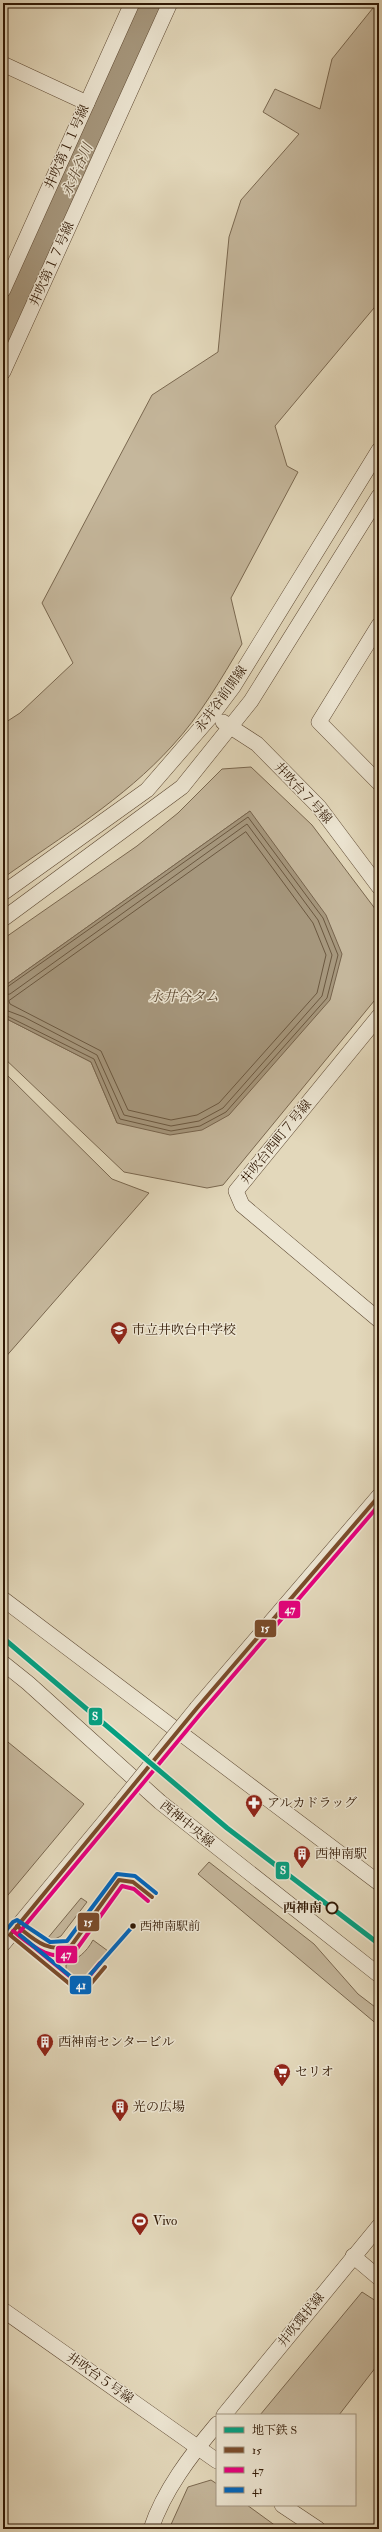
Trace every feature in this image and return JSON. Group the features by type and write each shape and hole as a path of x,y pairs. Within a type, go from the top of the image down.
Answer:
{"street":[{"name":"井吹第１１号線","path":"3,290 132,3"},
{"name":"井吹第１７号線","path":"3,372 170,3"},
{"path":"3,64 87,103"},
{"name":"永井谷前開線","path":"3,893 147,790 212,715 233,687 379,450"},
{"name":"永井谷前開線","path":"3,919 182,787 250,701 379,496"},
{"path":"379,625 320,722 379,783"},
{"name":"井吹台７号線","path":"212,715 257,744 319,807 379,887"},
{"name":"井吹台西町７号線","path":"379,1016 236,1190 242,1205 379,1320"},
{"path":"3,1944 197,1708 379,1496"},
{"path":"3,1599 379,1883"},
{"name":"西神中央線","path":"3,1663 28,1683 160,1802 344,1949 379,1975"},
{"path":"3,1666 28,1683"},
{"path":"344,1949 379,1982"},
{"name":"井吹環状線","path":"225,2414 379,2226"},
{"path":"353,2256 379,2278"},
{"name":"井吹台５号線","path":"3,2310 216,2460"},
{"path":"151,2529 158,2508 197,2448 216,2425"},
{"path":"284,2506 318,2529"}],"shaded area":[{"path":"377,3 379,3 379,302 275,426 287,466 298,472 231,598 242,644 210,697 192,722 172,746 153,765 113,800 3,878 3,724 20,713 73,663 42,603 152,395 218,352 229,237 241,200 299,134 263,112 275,89 320,109 332,59"},
{"path":"251,767 312,825 379,914 379,995 223,1185 207,1188 124,1172 3,1057 3,1017 91,1062 117,1123 250,811 3,987 3,939 137,846 178,813 222,769"},
{"path":"3,1071 112,1179 149,1193 3,1360"},
{"path":"3,1738 84,1804 3,1901"},
{"path":"209,1862 314,1944 358,1994 379,2010 379,2026 198,1874"},
{"path":"81,1898 87,1902 61,1936 51,1941 47,1939"},
{"path":"93,1940 108,1951 84,1979 72,1981 66,1975 66,1965 81,1955"},
{"path":"362,2292 379,2303 379,2363 340,2414 261,2414"},
{"path":"211,2480 216,2483 216,2506 248,2506 280,2529 169,2529 188,2487"}],"water":[{"name":"永井谷タム","path":"250,811 326,915 342,954 330,1000 229,1115 202,1130 170,1135 117,1123 91,1062 3,1017 3,987"}],"waterway":[{"name":"永井谷川","path":"3,336 152,3"}],"metro line":[{"name":"S","path":"3,1638 227,1828 379,1944"}],"transit line":[{"name":"15","path":"105,1967 89,1986 77,1990 10,1935 197,1708 379,1496"},
{"name":"47","path":"100,1963 88,1978 79,1984 18,1934 202,1712 379,1505"},
{"name":"41","path":"3,1934 13,1922 17,1920 50,1942 67,1941 117,1874 135,1876 156,1893"},
{"name":"15","path":"17,1926 42,1944 55,1948 63,1948 71,1946 119,1880 133,1882 152,1897"},
{"name":"47","path":"13,1931 42,1951 50,1954 67,1954 76,1950 122,1886 134,1889 148,1901"},
{"name":"41","path":"20,1935 81,1985 133,1926"}],"place":[{"name":"市立井吹台中学校","path":"119,1345"},
{"name":"アルカドラッグ","path":"254,1818"},
{"name":"西神南駅","path":"302,1869"},
{"name":"西神南","path":"332,1908"},
{"name":"西神南駅前","path":"133,1926"},
{"name":"西神南センタービル","path":"45,2057"},
{"name":"セリオ","path":"282,2087"},
{"name":"光の広場","path":"120,2122"},
{"name":"Vivo","path":"140,2236"}]}
